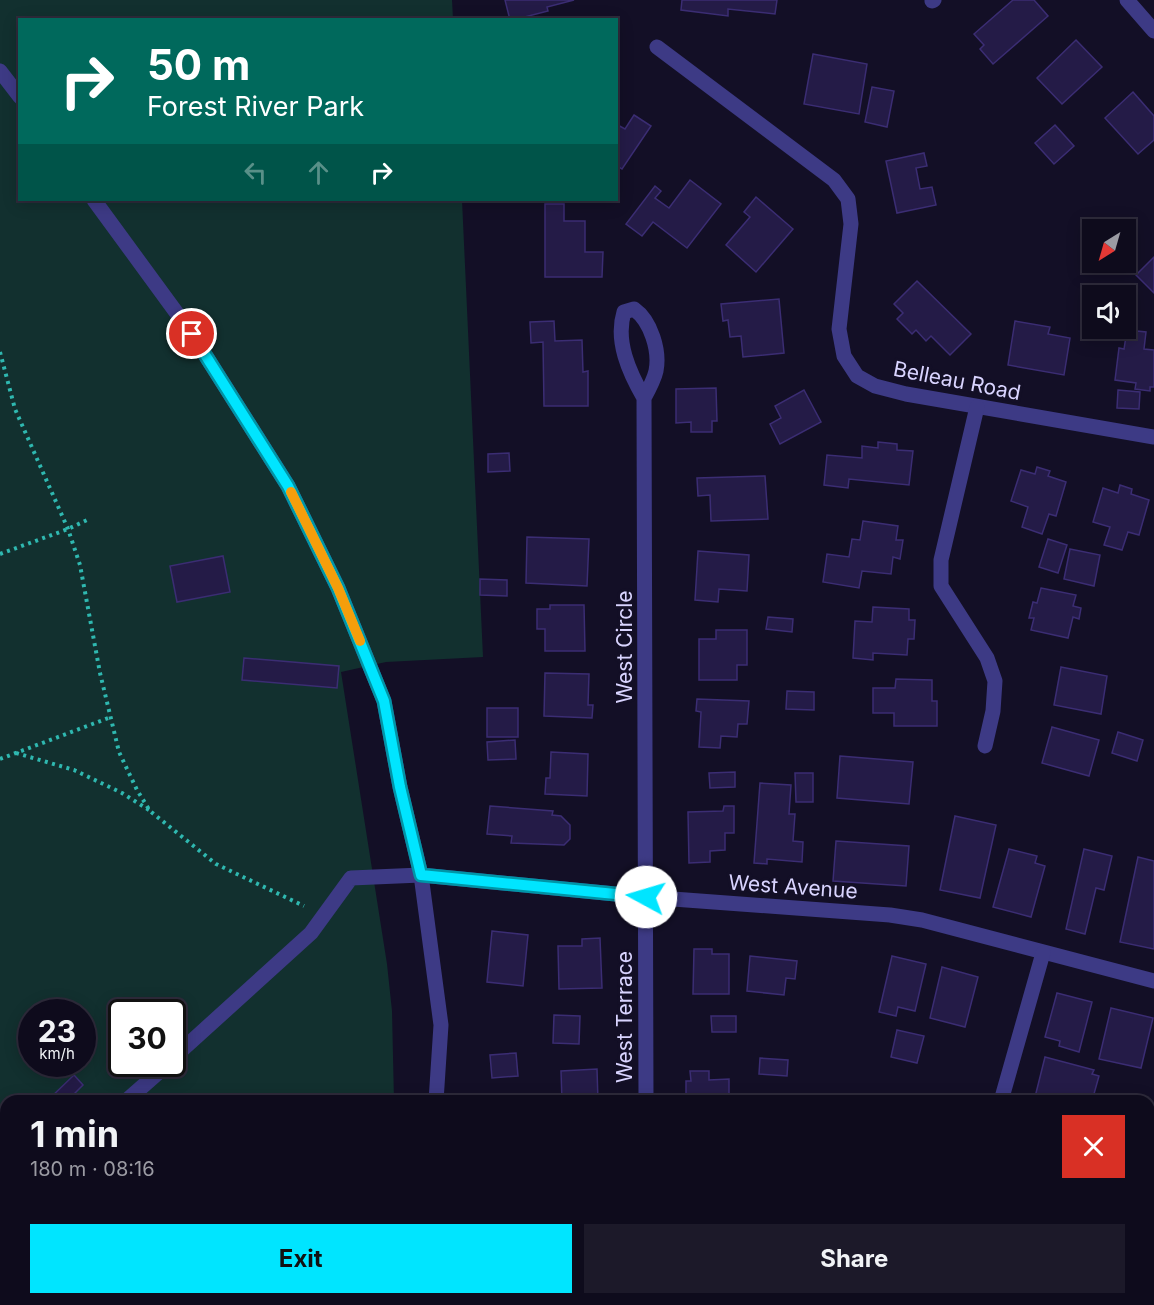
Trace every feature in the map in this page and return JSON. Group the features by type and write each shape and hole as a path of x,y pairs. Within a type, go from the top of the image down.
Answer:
{"street":[{"path":"1127,0 1154,31"},
{"name":"Belleau Road","path":"657,47 834,180 848,199 851,224 839,329 844,356 857,376 875,386 906,394 1154,438"},
{"path":"0,71 18,94"},
{"path":"95,201 192,334 282,476 338,588 384,701 400,787 421,875 441,1025 436,1095"},
{"name":"West Circle","path":"644,398 627,363 620,325 624,312 634,309 644,316 652,333 657,368 644,398 646,897"},
{"path":"977,407 941,560 941,586 987,658 995,681 993,711 985,746"},
{"name":"West Avenue","path":"324,914 351,878 421,875 646,897 890,915 922,920 1154,981"},
{"name":"West Terrace","path":"646,897 646,1095"},
{"path":"186,1046 311,933 324,914"},
{"path":"1003,1095 1043,953"},
{"path":"133,1095 153,1077"}],"path":[{"path":"0,352 15,409 68,529 80,565 100,673 119,752 150,811"},
{"path":"0,554 68,529 87,519"},
{"path":"0,759 111,717"},
{"path":"16,753 74,770 122,793 150,811 216,864 324,914"}],"green space":[{"path":"0,0 452,0 453,18 18,18 18,201 462,201 483,657 386,662 341,672 387,964 392,1011 394,1095 0,1095"}],"building":[{"path":"505,0 574,0 547,7 548,11 521,18 510,18"},
{"path":"682,0 777,0 775,14 728,9 728,16 681,10"},
{"path":"1013,0 1034,0 1048,16 993,64 980,49 984,45 974,34"},
{"path":"1076,40 1102,67 1062,104 1037,78"},
{"path":"813,54 867,64 859,114 804,104"},
{"path":"872,87 894,91 887,127 865,122"},
{"path":"1133,92 1154,116 1154,140 1138,154 1105,118"},
{"path":"634,115 651,126 622,169 618,166 618,125 625,129"},
{"path":"1055,125 1074,146 1054,164 1035,143"},
{"path":"924,153 927,166 916,168 920,189 932,187 936,205 897,213 886,161"},
{"path":"690,180 721,204 687,248 653,222 642,236 626,224 655,186 661,191 655,198 669,208"},
{"path":"756,197 793,229 756,272 726,245 750,217 744,212"},
{"path":"545,204 564,204 564,221 585,221 585,252 603,252 602,277 545,277"},
{"path":"1154,257 1154,293 1136,275"},
{"path":"917,281 971,334 950,355 931,336 926,341 916,330 912,334 897,319 903,313 894,304"},
{"path":"779,299 784,353 743,357 741,336 730,337 728,320 723,321 721,304"},
{"path":"554,321 555,341 582,340 583,372 588,371 588,406 544,406 543,342 531,343 530,322"},
{"path":"1015,321 1050,327 1048,334 1070,338 1064,375 1008,365"},
{"path":"1136,331 1146,332 1144,349 1154,350 1154,387 1150,387 1150,391 1135,389 1136,383 1115,380 1119,348 1124,349 1126,339 1136,339"},
{"path":"716,388 717,421 712,421 712,432 691,432 691,422 676,423 676,389"},
{"path":"804,390 821,422 780,444 770,424 781,418 775,406"},
{"path":"1118,390 1140,392 1139,409 1117,408"},
{"path":"878,442 897,444 897,450 913,451 909,485 849,479 848,488 824,485 827,455 862,458 862,446 878,448"},
{"path":"509,453 510,471 488,472 488,454"},
{"path":"1037,467 1050,471 1048,476 1066,482 1056,516 1049,514 1042,534 1022,527 1028,507 1011,501 1021,470 1035,474"},
{"path":"765,476 768,519 711,521 710,495 698,496 697,478"},
{"path":"1120,485 1132,489 1131,494 1149,500 1139,535 1128,532 1122,550 1104,545 1110,527 1093,522 1103,488 1118,493"},
{"path":"863,521 898,526 896,540 903,540 900,559 893,557 891,574 862,571 859,588 823,582 827,554 849,557 852,539 860,540"},
{"path":"527,537 589,539 587,586 526,583"},
{"path":"1048,539 1067,545 1058,573 1039,567"},
{"path":"1070,549 1100,555 1094,586 1064,579"},
{"path":"698,551 749,555 747,591 719,589 718,602 695,600"},
{"path":"223,556 230,592 177,602 170,566"},
{"path":"480,579 507,580 507,596 480,595"},
{"path":"1041,588 1076,595 1073,606 1081,608 1079,619 1073,617 1068,638 1031,630 1034,618 1029,618 1033,602 1037,603"},
{"path":"550,605 584,605 585,651 545,651 545,629 537,629 537,609 550,609"},
{"path":"873,607 909,609 909,620 915,620 914,639 908,639 907,655 873,653 873,660 853,658 855,621 872,622"},
{"path":"768,617 793,619 792,632 766,629"},
{"path":"716,630 747,630 747,665 737,665 737,680 699,680 699,639 716,639"},
{"path":"244,658 339,666 337,688 242,680"},
{"path":"1061,667 1107,676 1101,714 1054,705"},
{"path":"545,673 589,674 588,705 593,705 592,718 544,716"},
{"path":"896,679 932,680 932,701 937,701 937,726 894,726 894,713 873,713 873,688 895,688"},
{"path":"787,691 814,692 814,710 786,709"},
{"path":"697,699 749,701 747,724 738,724 737,737 721,736 720,748 699,747 701,712 696,711"},
{"path":"487,708 518,708 518,737 487,737"},
{"path":"1052,727 1099,740 1089,776 1042,763"},
{"path":"1118,732 1143,740 1137,761 1112,753"},
{"path":"515,740 516,759 488,760 487,742"},
{"path":"551,752 588,754 587,796 545,794 546,778 550,778"},
{"path":"840,756 913,762 909,804 837,798"},
{"path":"735,772 735,787 710,788 709,773"},
{"path":"795,773 813,773 813,802 796,802"},
{"path":"760,783 791,785 789,814 795,814 793,841 803,842 802,862 767,859 767,864 754,863"},
{"path":"490,806 553,811 552,815 561,816 570,825 570,839 564,845 511,843 512,836 487,834"},
{"path":"724,806 734,806 734,833 725,833 725,850 710,851 710,862 689,863 688,812 723,811"},
{"path":"955,816 996,825 980,898 940,890"},
{"path":"836,841 909,846 906,886 833,881"},
{"path":"1009,849 1037,856 1035,863 1045,866 1031,917 993,907"},
{"path":"1084,849 1112,856 1104,890 1096,888 1085,934 1066,929"},
{"path":"1138,857 1154,861 1154,949 1120,942"},
{"path":"492,931 528,935 523,986 487,982"},
{"path":"600,938 602,988 559,989 558,946 582,946 582,939"},
{"path":"694,949 712,949 712,954 729,954 729,994 693,994"},
{"path":"750,956 797,961 795,979 786,978 784,995 747,991"},
{"path":"892,956 926,964 915,1011 898,1007 896,1016 879,1012"},
{"path":"942,967 978,977 965,1027 930,1018"},
{"path":"1057,993 1092,1002 1079,1052 1059,1046 1060,1041 1045,1037"},
{"path":"1111,1008 1153,1018 1141,1068 1099,1059"},
{"path":"554,1015 580,1016 579,1044 553,1043"},
{"path":"711,1016 736,1016 736,1032 712,1032"},
{"path":"897,1030 924,1036 917,1063 891,1057"},
{"path":"516,1053 518,1076 492,1078 490,1055"},
{"path":"1045,1057 1094,1070 1092,1074 1099,1076 1094,1095 1036,1095"},
{"path":"760,1058 788,1060 787,1076 759,1074"},
{"path":"597,1069 598,1095 562,1095 561,1071"},
{"path":"690,1071 709,1071 709,1080 729,1079 729,1095 686,1095 686,1081 691,1081"},
{"path":"72,1077 76,1077 83,1085 73,1095 53,1095"}],"slow traffic":[{"path":"291,492 338,588 360,641"}],"route":[{"path":"192,334 288,486 338,588 384,701 400,787 421,875 646,897"}]}
